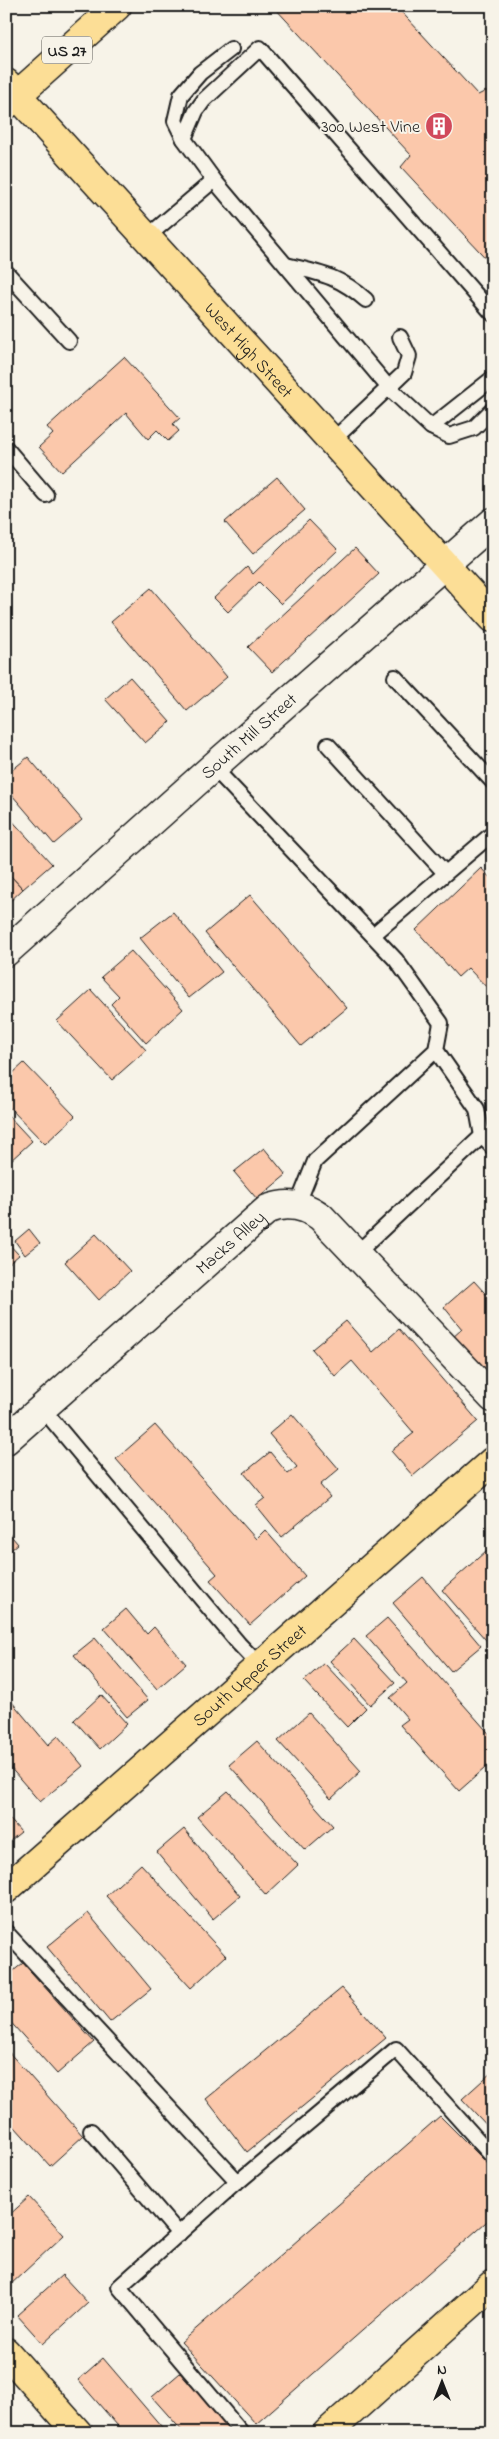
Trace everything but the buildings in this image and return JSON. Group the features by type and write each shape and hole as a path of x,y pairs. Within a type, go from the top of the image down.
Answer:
{"main road":[{"name":"US 27","path":"10,94 117,6"},
{"name":"West High Street","path":"10,94 147,237 446,564 493,618"},
{"name":"South Upper Street","path":"6,1889 493,1460"},
{"path":"327,2433 493,2284"},
{"path":"6,2352 78,2433"}],"street":[{"name":"South Mill Street","path":"6,952 213,767 493,522"},
{"name":"Macks Alley","path":"6,1440 268,1209 278,1205 310,1209 321,1217 493,1398"}],"lane":[{"path":"184,139 196,111 204,100 260,48 493,314"},
{"path":"231,49 200,73 181,95 175,120 184,139 214,180 389,388 431,427 449,436 474,428 493,409"},
{"path":"147,237 214,180"},
{"path":"286,265 329,275 353,289 366,300"},
{"path":"6,272 69,341"},
{"path":"332,440 404,373 410,356 400,337"},
{"path":"431,427 493,378"},
{"path":"6,448 46,495"},
{"path":"395,676 493,782"},
{"path":"328,745 445,873"},
{"path":"213,767 396,960 441,1023 436,1050 315,1160 297,1206"},
{"path":"373,935 493,833"},
{"path":"436,1050 477,1109 482,1136 493,1148"},
{"path":"356,1254 482,1136"},
{"path":"42,1408 239,1644 260,1666"},
{"path":"6,1932 238,2182 240,2179"},
{"path":"242,2433 119,2288 240,2179 396,2050 493,2157"},
{"path":"91,2131 179,2234"}],"place":[{"name":"300 West Vine","path":"439,126"}]}
